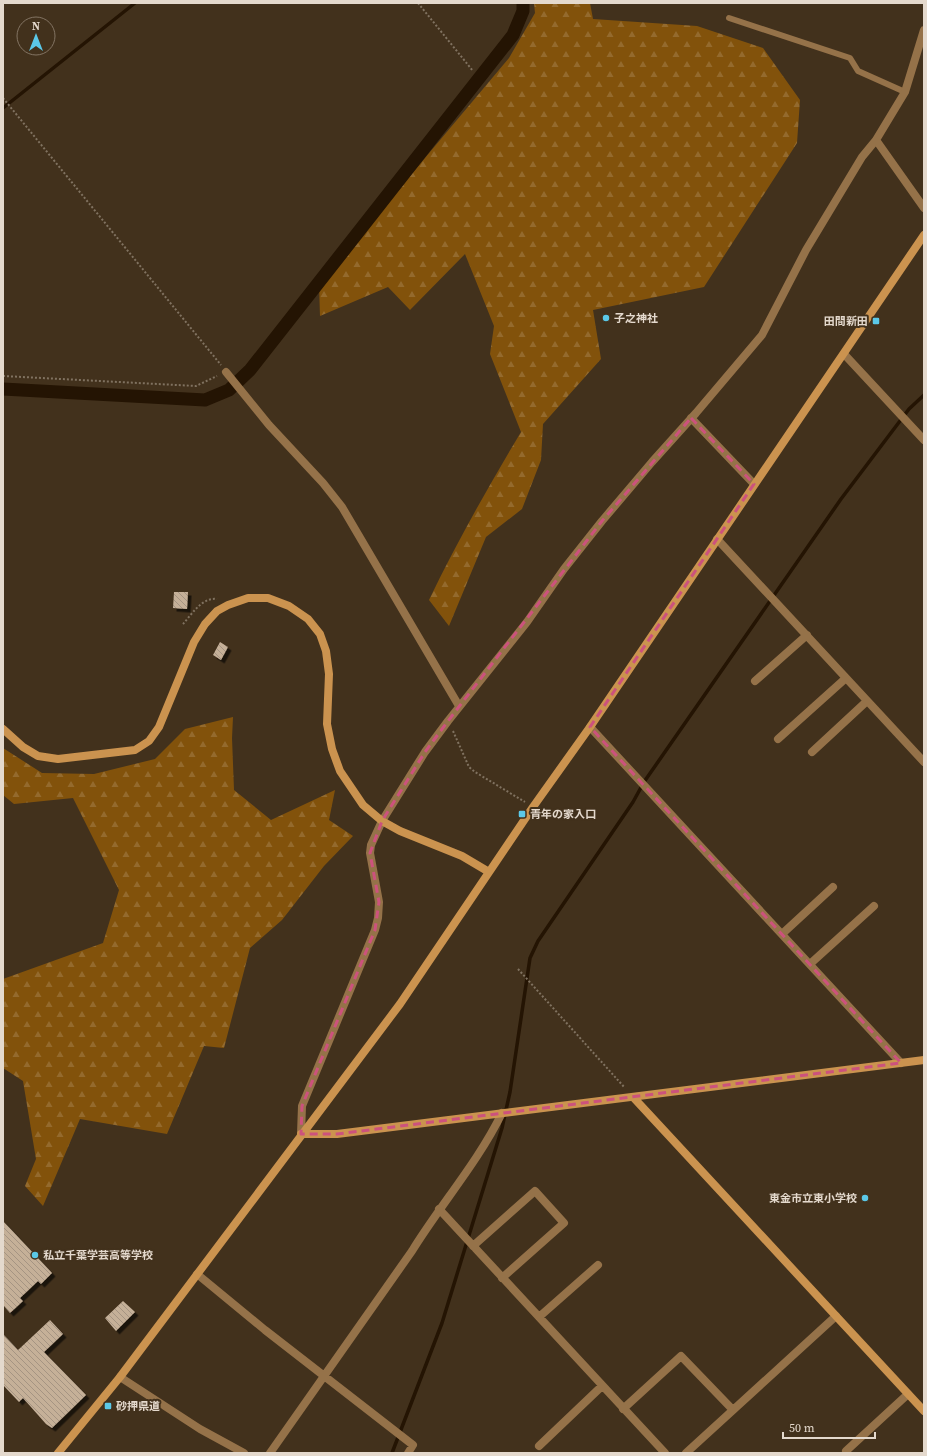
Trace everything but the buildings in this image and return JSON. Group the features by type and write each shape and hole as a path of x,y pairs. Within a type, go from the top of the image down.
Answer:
{"street":[{"path":"301,1134 302,1106 375,930 378,918 379,902 370,853 371,844 382,821 425,752 459,706 527,622 564,569 602,521 762,335 806,250 862,157 876,140 905,92 924,30"},
{"path":"876,140 924,208"},
{"path":"58,1453 120,1377 400,1004 924,235"},
{"path":"844,354 924,440"},
{"path":"226,372 269,425 323,483 342,507 459,706"},
{"path":"691,418 754,484"},
{"path":"717,539 924,762"},
{"path":"3,729 23,747 38,756 58,759 135,750 149,741 159,728 194,642 201,630 217,611 228,605 248,598 268,598 296,610 308,619 320,634 326,651 329,674 327,724 332,749 340,771 363,805 382,821 400,831 462,856 489,872"},
{"path":"756,681 807,635"},
{"path":"778,739 846,678"},
{"path":"812,752 867,701"},
{"path":"590,727 901,1063"},
{"path":"782,934 833,887"},
{"path":"810,964 874,906"},
{"path":"301,1134 337,1134 924,1060"},
{"path":"633,1097 924,1411"},
{"path":"270,1453 412,1251 490,1136 502,1113"},
{"path":"473,1246 535,1191 564,1223 502,1278"},
{"path":"439,1210 665,1453"},
{"path":"539,1317 598,1265"},
{"path":"197,1274 265,1330 413,1445 408,1453"},
{"path":"686,1453 836,1316"},
{"path":"624,1409 681,1356 733,1410"},
{"path":"120,1377 200,1429 244,1453"},
{"path":"539,1446 602,1386"},
{"path":"846,1451 908,1394"}],"lane":[{"path":"729,18 850,58 858,71 905,92"}],"path":[{"path":"418,3 473,70"},
{"path":"3,98 226,372 196,386 3,376"},
{"path":"183,624 203,602 211,598 221,599 228,605"},
{"path":"448,721 469,767 474,772 533,807"},
{"path":"518,969 633,1097"}],"highlighted area":[{"path":"691,418 754,484 590,727 901,1063 337,1134 301,1134 302,1106 375,930 379,902 370,853 382,821 425,752 448,721 602,521"}],"green space":[{"path":"534,3 590,3 593,19 697,26 763,48 800,100 797,143 704,287 593,310 601,359 543,424 541,460 522,509 486,537 449,626 429,600 473,515 521,432 490,354 494,326 465,254 410,310 388,287 320,316 319,284 509,58 535,13"},
{"path":"233,717 232,738 234,790 271,820 335,790 329,820 353,836 324,866 282,920 250,948 224,1048 204,1046 167,1134 80,1119 43,1206 25,1186 36,1159 23,1081 3,1068 3,979 103,943 119,890 73,798 14,804 3,795 3,748 42,773 94,774 155,759 185,729"}],"waterway":[{"path":"3,108 135,3"},
{"path":"3,389 205,400 229,390 250,370 513,35 523,11 523,3"},
{"path":"392,1453 442,1323 502,1128 510,1092 530,958 538,941 633,802 644,782 841,499 909,409 924,395"}],"place":[{"name":"子之神社","path":"606,318"},
{"name":"田間新田","path":"876,321"},
{"name":"青年の家入口","path":"522,814"},
{"name":"東金市立東小学校","path":"865,1198"},
{"name":"私立千葉学芸高等学校","path":"35,1255"},
{"name":"砂押県道","path":"108,1406"}]}
